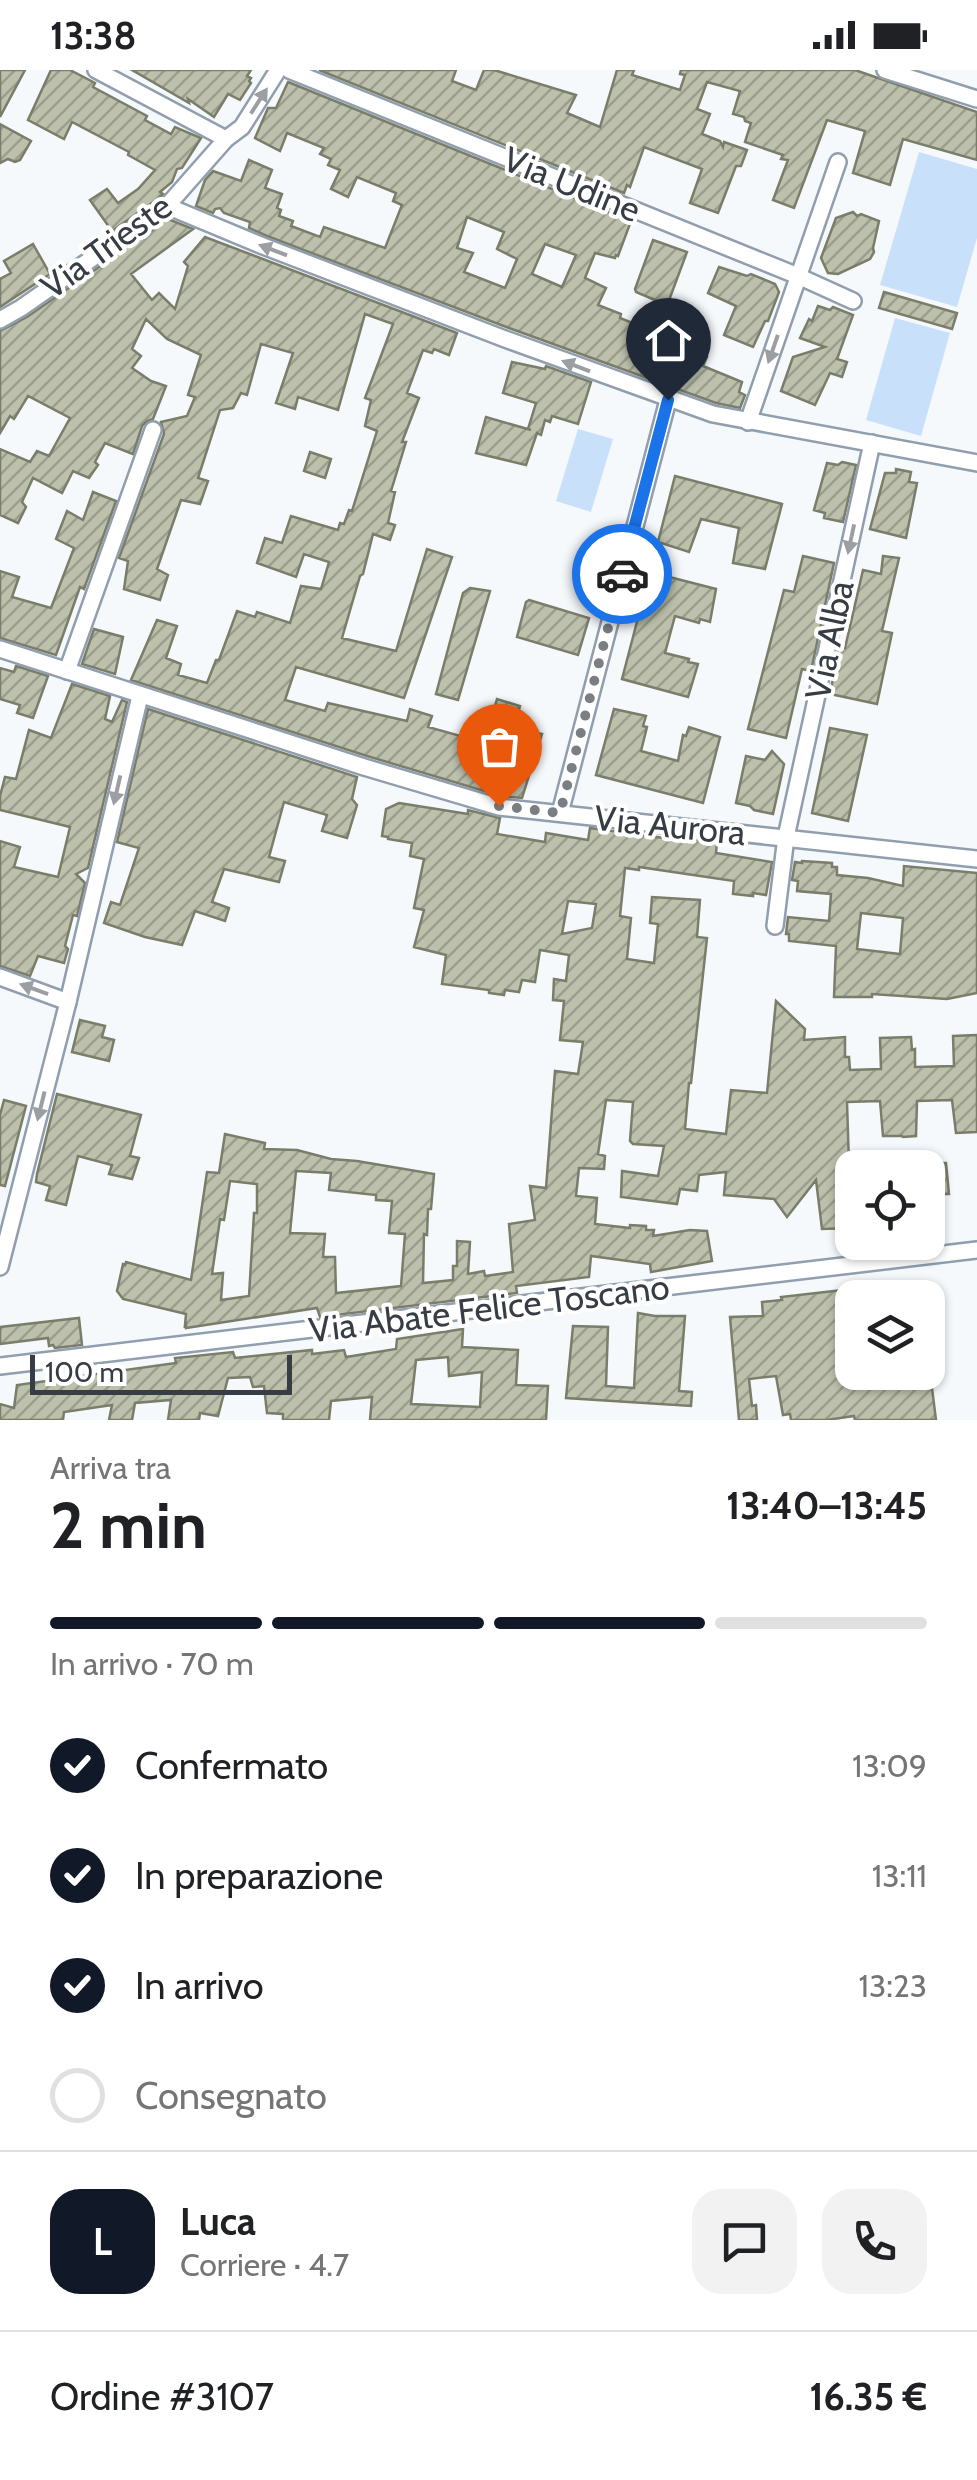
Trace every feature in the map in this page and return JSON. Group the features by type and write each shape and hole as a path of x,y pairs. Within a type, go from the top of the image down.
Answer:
{"street":[{"name":"Via Trieste","path":"0,320 166,206 226,139 242,127 278,70"},
{"name":"Via Udine","path":"290,70 798,276 853,302"},
{"path":"885,70 977,99"},
{"path":"108,73 226,139"},
{"path":"748,422 838,162"},
{"path":"166,206 668,400 748,422 977,462"},
{"path":"560,813 668,400"},
{"path":"67,671 154,430"},
{"name":"Via Alba","path":"775,926 786,837 872,444"},
{"name":"Via Aurora","path":"0,649 471,800 977,859"},
{"path":"0,1267 140,696"},
{"path":"0,977 68,1002"},
{"name":"Via Abate Felice Toscano","path":"0,1366 977,1250"}],"shaded area":[{"path":"919,152 977,169 977,238 957,307 880,285"},
{"path":"895,318 950,333 921,436 866,420"},
{"path":"578,429 613,439 591,512 556,501"}],"building":[{"path":"0,70 25,70 0,117"},
{"path":"51,70 70,70 95,83 93,87 147,116 145,120 171,134 175,127 201,138 172,182 160,192 163,194 112,231 90,200 107,189 118,203 155,170 72,122 64,139 28,120"},
{"path":"132,70 251,70 247,76 251,83 240,100 228,94 214,117"},
{"path":"319,70 456,70 452,81 476,90 484,70 494,70 576,95 567,113 600,127 617,70 634,70 632,75 680,90 685,75 680,74 681,70 855,70 977,112 977,160 903,139 890,185 853,173 865,131 827,120 794,208 773,200 788,160 745,142 751,123 733,114 740,91 707,82 697,109 710,114 702,134 720,141 723,147 724,142 747,150 741,166 736,166 718,213 690,203 702,169 644,147 630,187 627,185 624,193"},
{"path":"288,82 631,221 618,256 595,253 585,278 606,288 598,305 684,344 682,348 707,357 703,366 742,382 739,392 745,395 740,408 716,403 509,328 267,236 249,228 250,222 220,208 213,213 196,206 205,180 213,171 241,181 249,160 272,170 265,188 282,194 277,208 281,210 279,216 293,221 291,226 320,237 324,227 385,248 402,205 393,201 396,193 357,177 348,197 331,189 340,170 328,165 331,159 320,154 324,148 287,133 280,151 255,138 268,108 276,108","holes":["467,217 504,232 497,249 517,259 505,288 464,272 473,253 457,248","545,244 576,255 562,287 532,274"]},
{"path":"0,124 31,141 20,160 0,163"},
{"path":"853,212 879,221 874,252 870,259 838,274 828,273 821,258 836,218"},
{"path":"168,219 193,229 131,274 152,300 159,293 175,309 188,266 184,262 205,237 457,333 449,355 434,349 432,353 423,350 407,393 419,398 402,442 406,442 391,491 395,492 388,523 395,525 390,540 373,534 342,638 396,651 427,549 452,557 404,698 296,667 285,700 325,711 328,703 407,721 410,709 432,716 428,727 471,739 479,712 492,716 497,699 520,706 514,728 542,734 522,798 501,796 367,756 131,680 157,620 177,626 166,658 181,664 178,675 207,683 237,611 255,617 257,612 290,623 301,586 321,589 329,562 304,554 296,577 257,563 265,538 282,543 291,516 338,530 349,510 352,511 377,431 365,426 371,400 365,398 393,324 365,314 338,410 298,397 295,409 276,403 293,353 261,344 247,395 241,393 233,408 220,410 198,478 208,481 200,504 181,500 157,569 168,575 160,600 124,589 128,561 119,558 164,434 161,422 187,416 195,397 188,395 201,355 167,339 146,319 132,349 141,356 132,368 166,386 153,419 142,426 133,454 105,443 89,478 73,471 62,493 33,478 18,523 0,515 0,449 30,462 37,451 49,456 70,418 28,396 0,433 0,331 27,317"},
{"path":"653,240 687,252 668,303 635,289"},
{"path":"33,244 50,274 0,307 0,279 11,273 4,261"},
{"path":"719,267 775,284 779,292 753,347 724,335 736,306 708,293"},
{"path":"884,292 957,313 952,329 879,308"},
{"path":"818,306 853,315 837,359 847,362 842,377 830,373 815,405 781,391 793,357 825,347 800,338"},
{"path":"512,362 545,369 546,366 591,382 578,424 552,416 550,422 545,420 526,465 476,453 486,417 531,430 528,429 536,403 503,393"},
{"path":"310,452 331,459 325,478 304,471"},
{"path":"827,463 856,465 843,522 824,518 825,513 814,510"},
{"path":"896,469 911,472 909,482 917,483 906,538 870,529 885,473 896,473"},
{"path":"675,476 782,504 765,569 733,563 739,528 701,519 689,552 658,542"},
{"path":"93,492 116,501 56,655 0,638 0,571 19,577 12,597 51,608 74,548 56,539 67,511 83,520"},
{"path":"803,556 834,563 811,671 802,669 786,738 748,729 784,590 794,592"},
{"path":"883,556 899,558 882,631 892,633 877,704 830,694 839,646 845,648 863,570 881,574"},
{"path":"650,572 716,589 710,622 675,616 665,653 698,664 688,697 622,679"},
{"path":"470,588 490,591 458,700 436,694 463,593"},
{"path":"529,600 589,618 578,655 517,637"},
{"path":"94,629 123,637 115,674 82,664"},
{"path":"16,666 48,676 33,718 17,713 20,705 0,699 0,668 14,672"},
{"path":"72,684 110,696 105,719 112,722 122,700 127,702 88,868 76,874 85,883 77,916 73,915 64,963 38,956 30,976 0,966 0,841 20,847 14,867 58,877 70,827 0,810 0,796 5,777 16,779 29,730 51,738"},
{"path":"148,709 357,777 352,799 357,805 347,838 322,831 327,815 284,802 269,857 285,861 279,882 224,869 212,902 229,908 225,921 195,911 182,945 104,923 111,902 120,905 139,848 117,842"},
{"path":"614,709 646,716 641,751 678,761 683,735 689,727 720,737 703,803 596,775"},
{"path":"830,728 867,735 848,821 812,813"},
{"path":"772,751 784,764 773,814 736,803 746,756 765,760"},
{"path":"399,803 468,814 468,810 500,818 497,834 545,842 546,833 588,840 590,828 717,842 716,853 772,862 766,895 753,896 733,894 734,881 625,868 620,916 631,918 627,959 654,963 658,924 650,923 652,897 700,900 697,937 707,938 685,1129 726,1134 731,1090 767,1093 776,1001 805,1029 804,1040 845,1037 850,1070 881,1069 880,1038 911,1037 915,1067 954,1066 953,1036 977,1035 977,1132 956,1133 952,1100 917,1101 916,1136 903,1137 883,1136 880,1101 847,1102 849,1150 835,1150 835,1229 822,1229 816,1180 787,1217 774,1199 724,1195 726,1172 699,1175 697,1191 680,1189 677,1204 621,1197 622,1171 658,1176 664,1146 633,1144 633,1102 606,1100 598,1154 605,1156 604,1169 579,1168 576,1196 597,1198 595,1224 646,1226 646,1230 654,1230 653,1236 707,1231 712,1261 651,1272 650,1264 591,1256 589,1277 516,1286 517,1293 320,1317 317,1308 186,1328 186,1314 123,1299 117,1291 126,1262 191,1280 207,1172 219,1173 225,1134 265,1143 264,1149 297,1150 434,1174 427,1235 424,1234 423,1283 453,1280 457,1241 470,1242 468,1274 513,1272 509,1224 535,1220 530,1186 546,1188 555,1071 578,1074 583,1042 560,1040 564,1001 553,1000 554,979 566,981 569,955 540,950 535,982 522,980 519,992 505,990 504,995 442,984 446,955 414,947 424,910 414,908 424,859 410,856 412,843 382,836 386,809","holes":["568,901 596,904 592,928 562,934","296,1171 331,1173 329,1190 376,1195 376,1200 392,1201 389,1233 405,1234 401,1286 336,1293 335,1257 323,1257 325,1234 290,1233","230,1181 257,1184 257,1213 249,1296 221,1300 223,1273 212,1274"]},
{"path":"795,862 832,863 832,867 837,867 837,875 903,886 904,866 977,873 977,993 947,999 872,994 834,997 836,946 789,941 786,934 788,917 829,921 831,894 797,891 798,881 792,880","holes":["861,913 903,918 900,954 857,949"]},
{"path":"80,1020 105,1026 102,1037 114,1040 109,1061 72,1052"},
{"path":"57,1094 141,1115 130,1156 139,1158 132,1179 109,1174 112,1165 78,1156 66,1205 46,1200 50,1186 36,1182"},
{"path":"4,1100 26,1106 5,1186 0,1185 0,1115"},
{"path":"945,1163 946,1163 949,1194 945,1194"},
{"path":"835,1291 835,1390 932,1390 936,1420 855,1420 854,1416 791,1420 790,1414 783,1415 776,1376 749,1379 757,1420 739,1420 730,1317 763,1316 762,1302 782,1300 781,1297"},
{"path":"638,1313 685,1316 679,1391 692,1392 691,1406 566,1398 573,1326 608,1327 606,1386 634,1388"},
{"path":"79,1318 82,1345 55,1348 49,1346 48,1338 0,1344 0,1327"},
{"path":"463,1329 462,1347 518,1350 516,1385 548,1386 546,1420 370,1420 372,1397 331,1401 329,1420 283,1420 283,1414 267,1413 264,1386 253,1387 250,1377 228,1378 218,1416 200,1413 199,1420 168,1420 171,1400 135,1403 132,1420 109,1420 112,1405 64,1412 63,1420 0,1420 0,1404 14,1408 17,1385 233,1352 235,1358 344,1350 346,1357 396,1349 397,1339","holes":["448,1357 449,1376 482,1372 480,1407 411,1404 416,1360"]}],"way so far":[{"path":"499,806 560,813 622,574"}],"route":[{"path":"622,574 668,400"}]}
